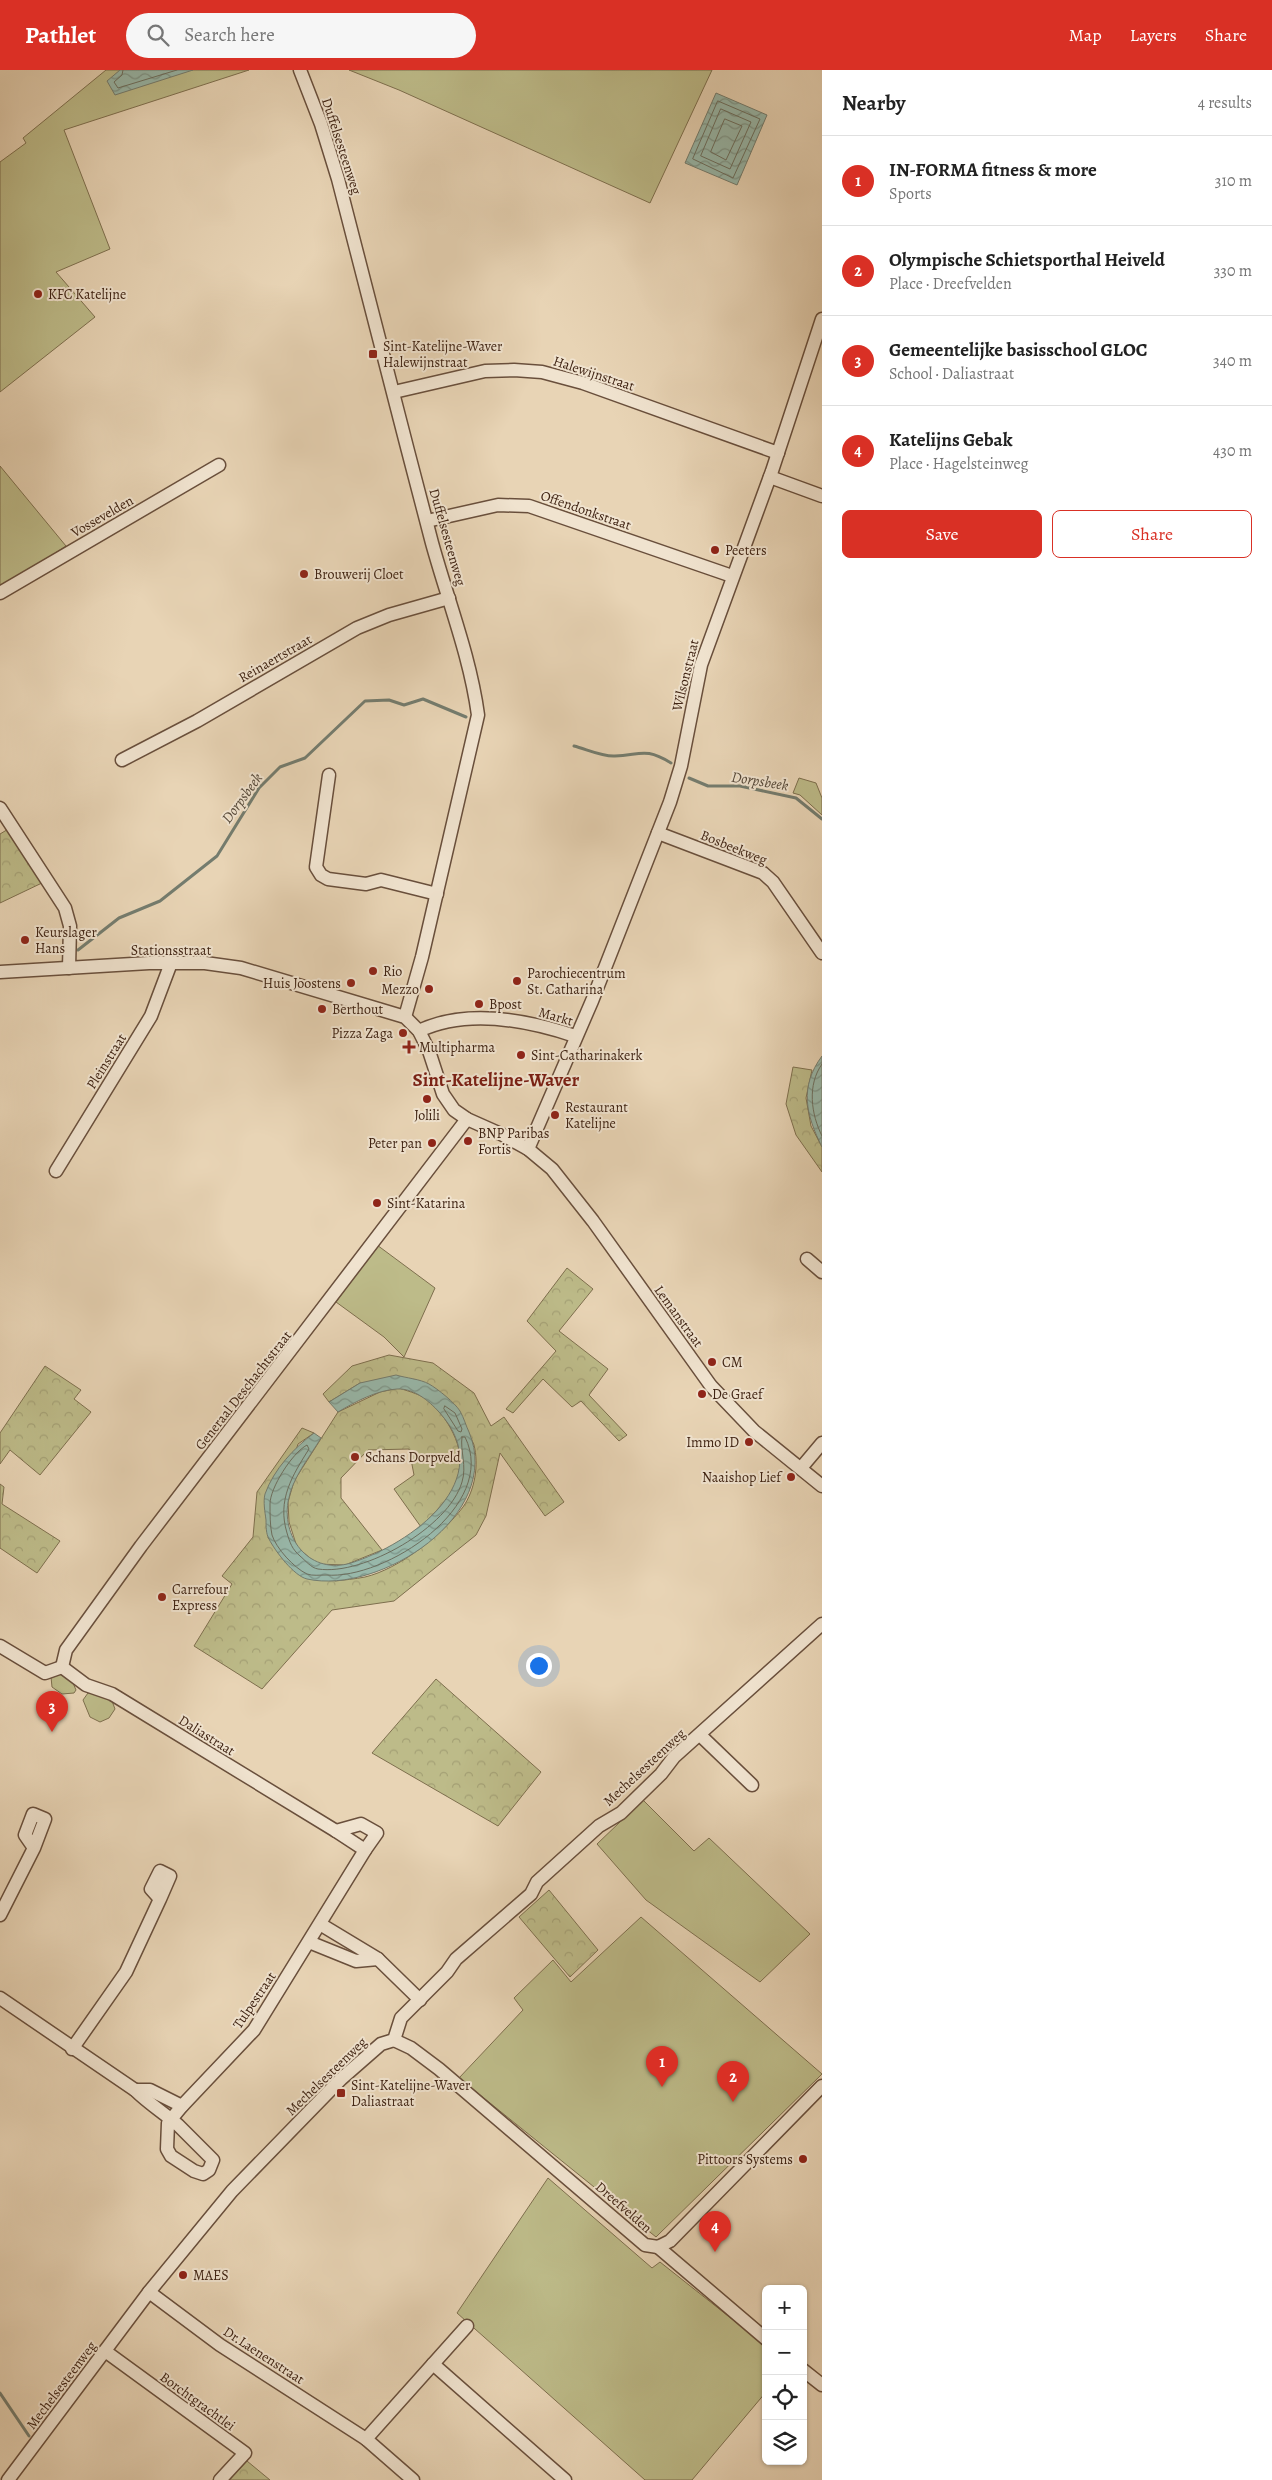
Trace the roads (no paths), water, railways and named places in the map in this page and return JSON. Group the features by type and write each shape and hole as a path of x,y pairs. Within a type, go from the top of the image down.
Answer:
{"street":[{"name":"Duffelsesteenweg","path":"300,70 321,124 338,180 427,522 475,691 478,715 437,894 406,1017"},
{"name":"Wilsonstraat","path":"576,1036 591,1003 658,833 681,766 701,665 732,576 770,477 822,319"},
{"name":"Halewijnstraat","path":"394,392 485,372 514,370 542,372 582,384 778,453"},
{"name":"Vossevelden","path":"0,593 218,465"},
{"path":"770,477 822,496"},
{"name":"Offendonkstraat","path":"427,522 498,505 529,506 732,576"},
{"name":"Reinaertstraat","path":"122,760 197,721 358,628 390,615 449,598"},
{"path":"329,775 316,868 321,875 328,880 366,884 381,880 437,894"},
{"path":"0,808 65,908 70,926 69,968"},
{"name":"Bosbeekweg","path":"658,833 764,873 773,882 822,953"},
{"name":"Pleinstraat","path":"56,1170 151,1016 171,963"},
{"name":"Stationsstraat","path":"0,972 205,963 240,968 406,1017"},
{"path":"406,1017 419,1031 429,1051 442,1094 454,1110 467,1119 503,1135 528,1149"},
{"name":"Markt","path":"419,1031 438,1023 467,1018 546,1026 576,1036 528,1149"},
{"name":"Generaal Deschachtstraat","path":"62,1667 66,1650 142,1546 467,1119"},
{"name":"Lemanstraat","path":"528,1149 552,1169 564,1183 711,1386 754,1431 822,1486"},
{"path":"808,1259 822,1272"},
{"path":"801,1468 822,1443"},
{"name":"Mechelsesteenweg","path":"8,2480 149,2292 232,2191 341,2080 381,2044 394,2040 401,2018 447,1972 456,1958 531,1894 537,1882 599,1826 620,1813 661,1774 674,1757 822,1624"},
{"path":"0,1646 45,1673 62,1667"},
{"name":"Daliastraat","path":"62,1667 86,1685 112,1694 364,1850"},
{"name":"Mechelsesteenweg","path":"700,1735 752,1785"},
{"path":"336,1831 361,1824 377,1833 364,1850 320,1924 378,1959 420,2000"},
{"path":"0,1915 34,1848"},
{"path":"72,2049 126,1972 160,1899"},
{"name":"Tulpestraat","path":"0,1998 134,2090 170,2119 254,2030 320,1924"},
{"path":"309,1942 356,1961 378,1959"},
{"name":"Dreefvelden","path":"394,2040 411,2048 439,2069 645,2245 658,2247 670,2241 822,2086"},
{"name":"Tulpestraat","path":"134,2090 150,2090 182,2106"},
{"path":"658,2247 762,2336"},
{"name":"Dr.Laenenstraat","path":"149,2292 220,2345 366,2439 412,2480"},
{"path":"366,2439 467,2326"},
{"name":"Borchtgrachtlei","path":"105,2351 245,2453 220,2480"},
{"path":"433,2364 565,2480"},
{"path":"807,2373 822,2386"}],"water":[{"path":"120,70 193,70 115,95 107,81"},
{"path":"716,93 767,115 737,185 685,163"},
{"path":"822,1056 822,1147 812,1124 807,1101 810,1079"},
{"path":"396,1375 429,1384 446,1396 460,1411 469,1432 475,1463 469,1492 452,1519 428,1543 400,1561 368,1574 336,1581 302,1577 285,1562 268,1537 264,1497 279,1468 299,1445 314,1433 321,1438 293,1485 288,1502 287,1516 295,1541 302,1551 312,1559 323,1564 351,1563 375,1554 399,1541 422,1525 441,1506 454,1485 460,1462 455,1437 439,1412 421,1396 403,1389 389,1390 366,1397 338,1412 329,1402 360,1383"}],"waterway":[{"name":"Dorpsbeek","path":"78,950 119,918 160,901 217,856 259,788 280,767 305,758 365,701 389,700 404,705 423,699 466,717"},
{"name":"Dorpsbeek","path":"574,746 610,756 649,753 671,763"},
{"name":"Dorpsbeek","path":"689,778 708,786 740,786 796,798 822,819"},
{"path":"0,2393 29,2436"}],"place":[{"name":"KFC Katelijne","path":"38,294"},
{"name":"Sint-Katelijne-Waver Halewijnstraat","path":"373,354"},
{"name":"Peeters","path":"715,550"},
{"name":"Brouwerij Cloet","path":"304,574"},
{"name":"Keurslager Hans","path":"25,940"},
{"name":"Rio","path":"373,971"},
{"name":"Parochiecentrum St. Catharina","path":"517,981"},
{"name":"Huis Joostens","path":"351,983"},
{"name":"Mezzo","path":"429,989"},
{"name":"Bpost","path":"479,1004"},
{"name":"Berthout","path":"322,1009"},
{"name":"Pizza Zaga","path":"403,1033"},
{"name":"Multipharma","path":"409,1047"},
{"name":"Sint-Catharinakerk","path":"521,1055"},
{"name":"Jolili","path":"427,1099"},
{"name":"Restaurant Katelijne","path":"555,1115"},
{"name":"BNP Paribas Fortis","path":"468,1141"},
{"name":"Peter pan","path":"432,1143"},
{"name":"Sint-Katarina","path":"377,1203"},
{"name":"CM","path":"712,1362"},
{"name":"De Graef","path":"702,1394"},
{"name":"Immo ID","path":"749,1442"},
{"name":"Schans Dorpveld","path":"355,1457"},
{"name":"Naaishop Lief","path":"791,1477"},
{"name":"Carrefour Express","path":"162,1597"},
{"name":"Gemeentelijke basisschool GLOC","path":"52,1732"},
{"name":"IN-FORMA fitness & more","path":"662,2087"},
{"name":"Sint-Katelijne-Waver Daliastraat","path":"341,2093"},
{"name":"Olympische Schietsporthal Heiveld","path":"733,2102"},
{"name":"Pittoors Systems","path":"803,2159"},
{"name":"Katelijns Gebak","path":"715,2252"},
{"name":"MAES","path":"183,2275"}],"district":[{"name":"Sint-Katelijne-Waver","path":"496,1079"}]}
